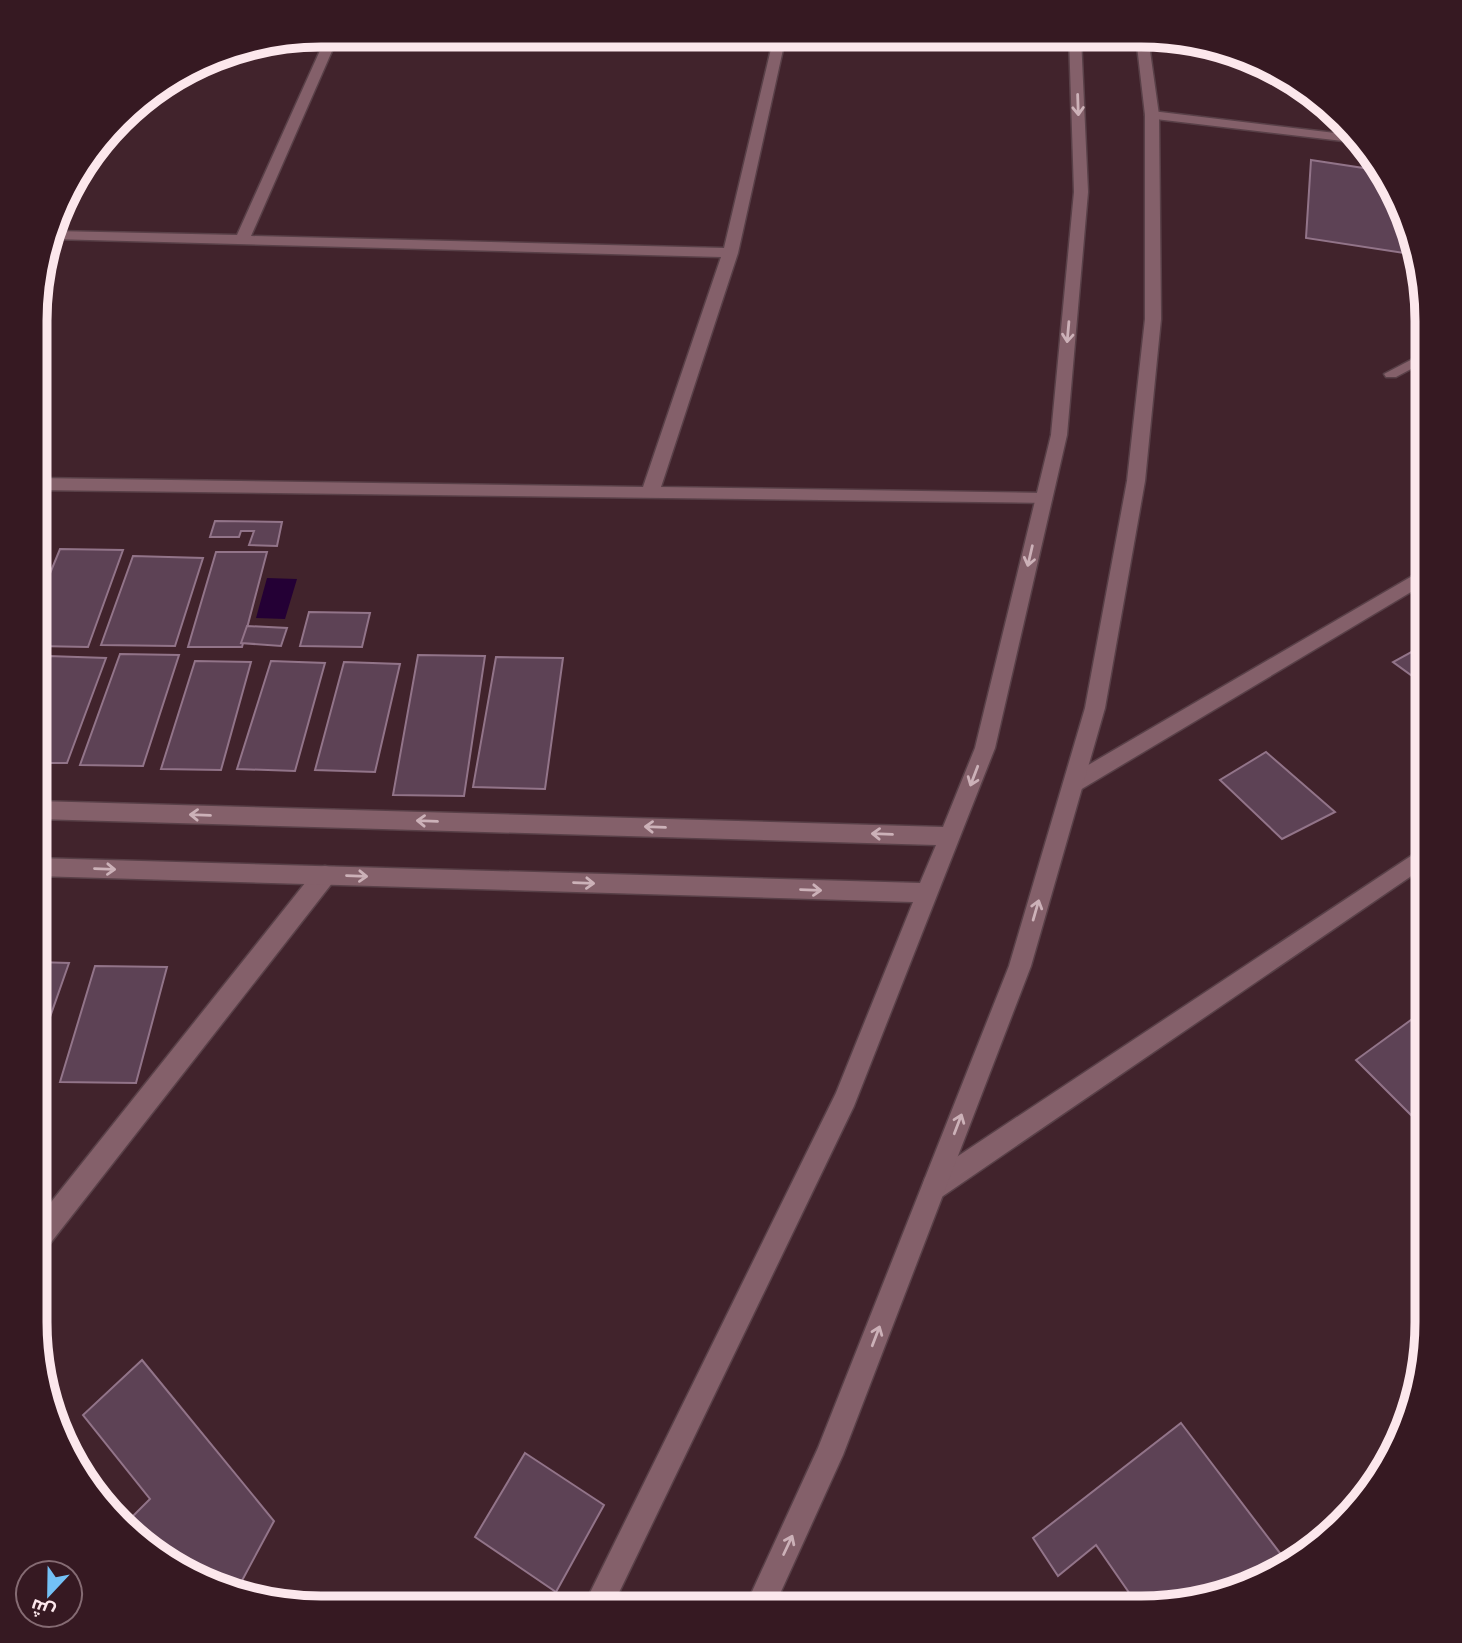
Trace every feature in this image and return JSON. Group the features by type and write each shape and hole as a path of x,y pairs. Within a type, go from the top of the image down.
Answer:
{"street":[{"path":"242,240 328,47"},
{"path":"650,493 730,253 777,47"},
{"path":"602,1596 846,1098 985,748 1059,435 1081,192 1075,47"},
{"path":"764,1596 830,1455 1020,966 1095,708 1136,481 1153,319 1152,115 1143,47"},
{"path":"1152,115 1346,139"},
{"path":"61,235 730,253"},
{"path":"47,484 1044,499"},
{"path":"1073,784 1415,582"},
{"path":"47,810 950,835"},
{"path":"934,1187 1415,862"},
{"path":"47,867 927,893"},
{"path":"47,1227 325,875"}],"lane":[{"path":"1391,374 1415,362"}],"shaded area":[{"path":"267,578 297,579 285,619 256,618"}],"building":[{"path":"1311,160 1369,169 1394,216 1406,253 1306,238"},
{"path":"215,521 282,522 277,546 249,545 254,531 241,531 239,537 210,537"},
{"path":"60,549 123,550 88,647 47,646 47,581"},
{"path":"216,552 267,552 242,647 188,647"},
{"path":"133,556 203,558 175,646 101,645"},
{"path":"309,612 370,613 362,647 300,646"},
{"path":"247,626 287,628 281,646 241,643"},
{"path":"1415,650 1415,678 1393,662"},
{"path":"120,654 179,655 143,766 80,765"},
{"path":"418,655 485,656 464,796 393,795"},
{"path":"48,656 106,658 67,763 47,763"},
{"path":"496,657 563,658 545,789 473,787"},
{"path":"195,661 251,662 221,770 161,769"},
{"path":"271,661 325,663 295,771 237,769"},
{"path":"344,662 400,664 375,772 315,770"},
{"path":"1266,752 1335,812 1282,839 1220,780"},
{"path":"47,962 69,963 47,1026"},
{"path":"95,966 167,967 136,1083 60,1082"},
{"path":"1415,1017 1415,1119 1356,1060"},
{"path":"142,1360 274,1521 241,1583 216,1575 184,1559 130,1519 150,1499 83,1415"},
{"path":"1181,1423 1282,1556 1246,1575 1212,1586 1177,1593 1131,1596 1096,1545 1058,1576 1033,1538"},
{"path":"525,1453 604,1505 556,1592 475,1537"}]}
